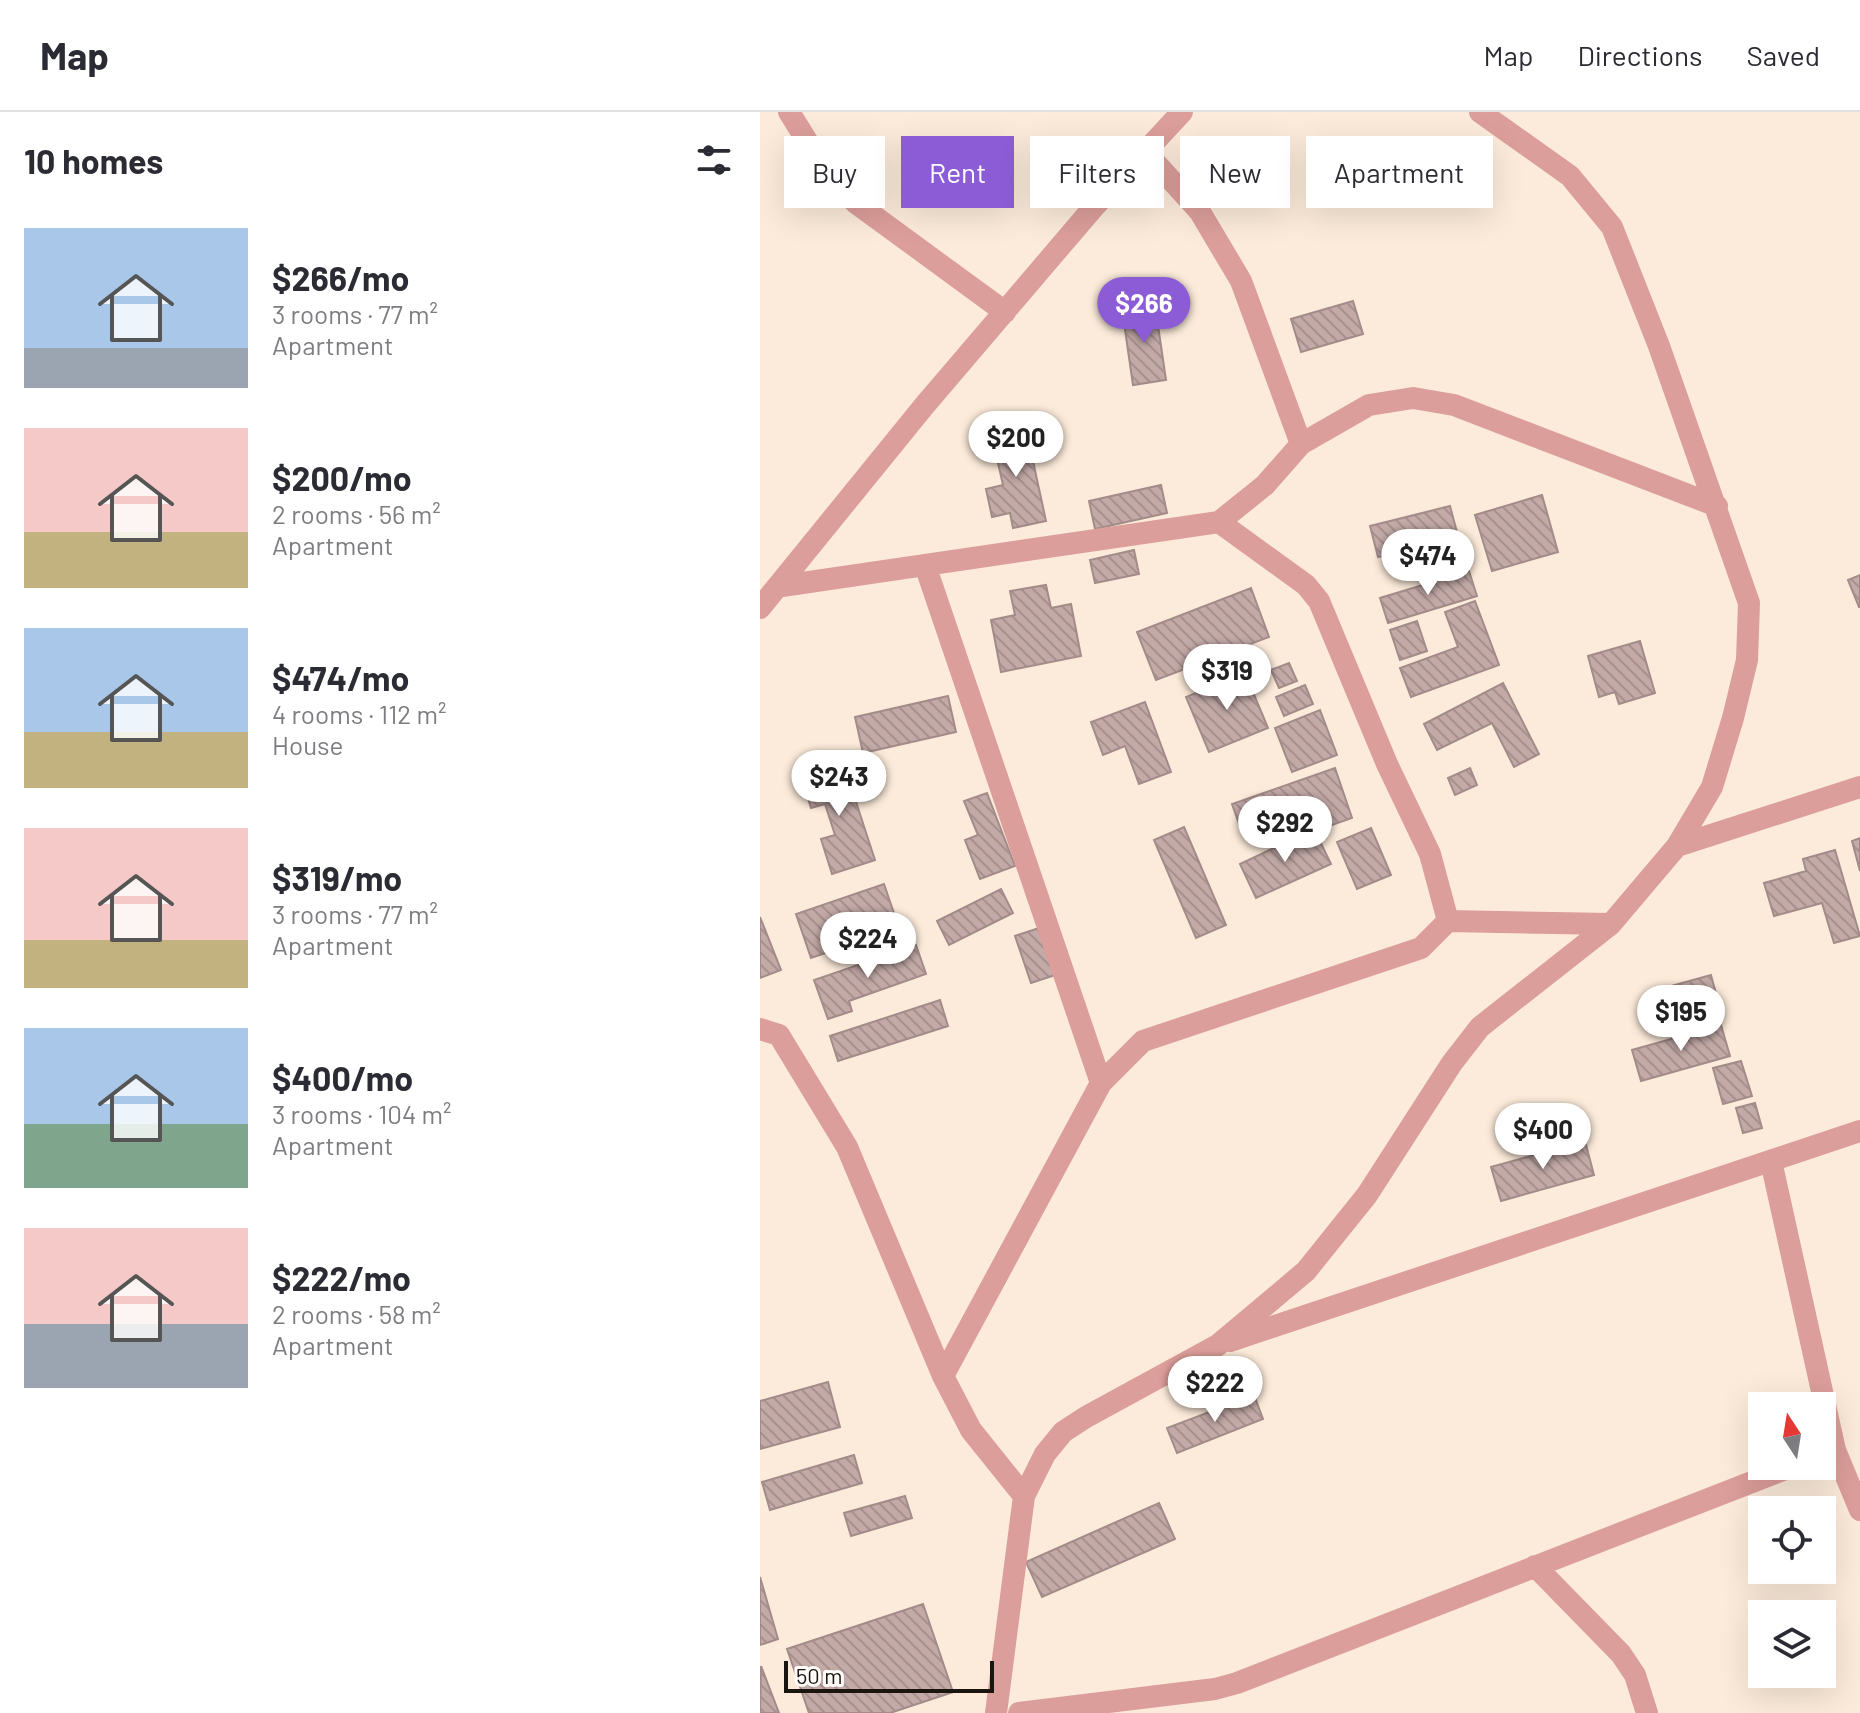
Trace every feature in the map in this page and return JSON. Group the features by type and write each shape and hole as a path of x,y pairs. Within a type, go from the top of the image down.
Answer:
{"street":[{"path":"789,112 821,166 856,203 1005,312"},
{"path":"1158,136 1182,112"},
{"path":"996,1713 1024,1496 1045,1454 1063,1432 1218,1345 1306,1271 1367,1195 1452,1063 1480,1027 1611,924 1677,846 1712,787 1747,660 1749,603 1717,506 1612,227 1570,176 1480,112"},
{"path":"1164,172 1200,212 1241,281 1301,444"},
{"path":"760,608 782,586 870,471 1094,208"},
{"path":"782,586 1219,522 1265,485 1301,444 1369,405 1413,398 1454,405 1717,506"},
{"path":"1219,522 1306,585 1319,601 1387,764 1430,854 1448,921"},
{"path":"925,565 1101,1083"},
{"path":"1677,846 1860,787"},
{"path":"943,1376 1101,1083 1143,1041 1421,948 1448,921 1611,924"},
{"path":"760,1029 779,1035 847,1147 943,1376 971,1430 1024,1496"},
{"path":"1218,1345 1860,1131"},
{"path":"1771,1161 1816,1392"},
{"path":"1836,1466 1860,1510"},
{"path":"1019,1713 1215,1689 1757,1480"},
{"path":"1535,1566 1621,1654 1635,1675 1647,1713"}],"building":[{"path":"1353,301 1363,334 1301,352 1291,319"},
{"path":"1155,305 1166,380 1133,385 1122,309"},
{"path":"1025,424 1046,521 1013,528 1010,513 992,517 986,489 1003,485 991,432"},
{"path":"1161,485 1167,513 1095,529 1089,501"},
{"path":"1542,495 1558,552 1492,571 1475,515"},
{"path":"1450,506 1465,562 1426,572 1420,547 1378,557 1370,526"},
{"path":"1134,550 1139,574 1095,583 1090,560"},
{"path":"1469,571 1477,596 1388,623 1380,598"},
{"path":"1860,575 1860,607 1859,607 1848,580"},
{"path":"1046,585 1051,608 1071,604 1081,656 1001,672 991,620 1015,615 1010,591"},
{"path":"1251,588 1269,637 1156,680 1137,632"},
{"path":"1475,601 1499,665 1411,697 1400,668 1458,647 1445,612"},
{"path":"1417,621 1427,651 1400,660 1390,630"},
{"path":"1640,641 1655,693 1619,704 1615,692 1599,697 1588,656"},
{"path":"1289,663 1297,681 1279,688 1271,670"},
{"path":"1245,673 1268,728 1209,752 1186,697"},
{"path":"1503,683 1539,754 1514,767 1492,723 1437,750 1424,724"},
{"path":"1305,685 1313,704 1284,716 1276,697"},
{"path":"948,696 956,732 863,753 855,717"},
{"path":"1145,702 1171,772 1139,784 1125,746 1103,755 1091,722"},
{"path":"1320,710 1337,755 1292,772 1275,728"},
{"path":"843,762 875,860 832,874 821,839 835,835 825,804 811,808 801,775"},
{"path":"1335,768 1352,818 1318,830 1311,811 1243,835 1232,804"},
{"path":"1470,768 1477,785 1455,795 1448,778"},
{"path":"987,793 1015,866 980,879 965,840 978,835 964,801"},
{"path":"1184,827 1226,925 1196,938 1154,840"},
{"path":"1371,828 1391,875 1357,889 1337,842"},
{"path":"1314,829 1331,864 1256,898 1240,864"},
{"path":"1860,838 1860,871 1852,841"},
{"path":"1835,850 1860,936 1834,943 1822,903 1774,916 1764,883 1806,871 1803,859"},
{"path":"884,884 899,928 811,958 796,914"},
{"path":"1001,889 1013,913 949,945 937,921"},
{"path":"760,917 781,970 760,978"},
{"path":"1042,927 1058,974 1031,983 1015,936"},
{"path":"916,945 926,974 849,1001 852,1011 828,1019 814,980"},
{"path":"1711,975 1719,1005 1654,1023 1646,993"},
{"path":"940,1000 948,1026 838,1061 830,1036"},
{"path":"1721,1025 1730,1056 1641,1081 1632,1050"},
{"path":"1741,1061 1752,1096 1723,1104 1713,1068"},
{"path":"1755,1103 1762,1128 1743,1133 1736,1108"},
{"path":"1585,1141 1594,1175 1501,1201 1491,1167"},
{"path":"828,1382 840,1427 760,1449 760,1401"},
{"path":"1254,1395 1263,1419 1177,1453 1167,1428"},
{"path":"854,1455 862,1483 770,1510 762,1482"},
{"path":"905,1496 912,1518 851,1536 844,1513"},
{"path":"1159,1503 1175,1539 1042,1597 1026,1562"},
{"path":"760,1577 778,1639 760,1645"},
{"path":"923,1604 953,1692 890,1713 809,1713 787,1649"},
{"path":"761,1666 779,1713 760,1713"}]}
